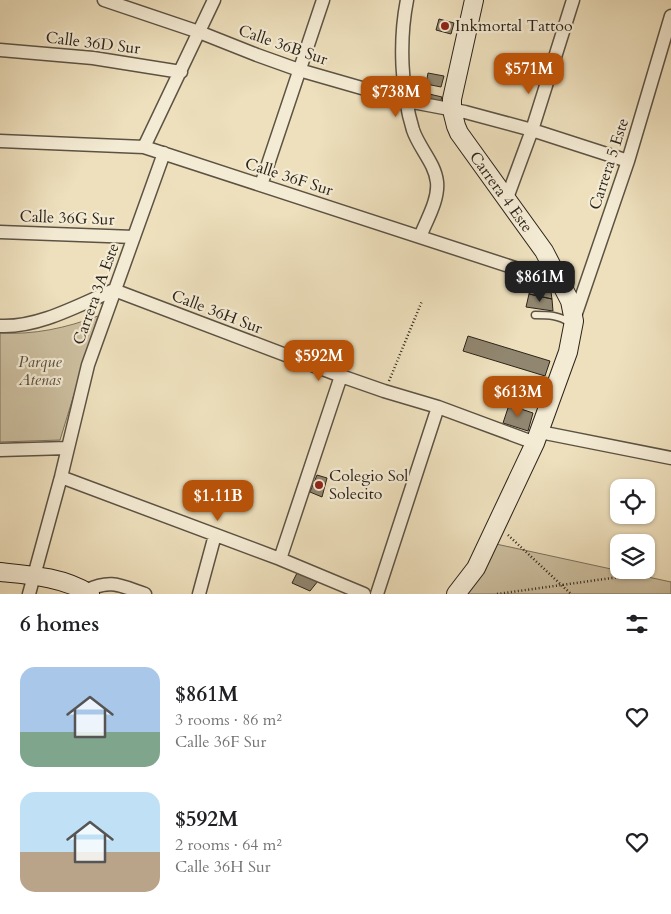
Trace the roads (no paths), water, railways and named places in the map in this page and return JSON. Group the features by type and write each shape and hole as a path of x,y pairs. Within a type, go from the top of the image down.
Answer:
{"street":[{"name":"Calle 36B Sur","path":"104,0 199,32 299,70 406,101 452,110 532,130 628,160"},
{"path":"144,147 214,0"},
{"path":"261,185 323,0"},
{"path":"407,0 403,42 406,101 413,130 434,172 437,183 435,200 420,237"},
{"name":"Carrera 4 Este","path":"456,594 476,568 538,437 568,352 573,323 570,301 544,251 459,133 456,126 452,110 454,90 474,0"},
{"path":"507,198 532,130 572,0"},
{"name":"Carrera 5 Este","path":"573,323 628,160 671,16"},
{"name":"Calle 36D Sur","path":"0,50 93,58 181,72"},
{"name":"Calle 36F Sur","path":"0,141 144,147 561,283"},
{"name":"Carrera 3A Este","path":"29,594 61,477 88,365 164,153"},
{"name":"Calle 36G Sur","path":"0,232 134,237"},
{"path":"0,326 21,326 36,322 114,290"},
{"name":"Calle 36H Sur","path":"114,290 384,391 538,437 671,458"},
{"path":"280,559 341,376"},
{"path":"377,594 438,407"},
{"path":"0,450 67,448"},
{"path":"61,477 280,559 364,594"},
{"path":"199,594 215,535"},
{"path":"0,572 35,575 62,581 88,592 97,585 118,584 145,594"}],"lane":[{"path":"535,315 554,315 573,323"}],"place":[{"name":"Inkmortal Tattoo","path":"445,26"},
{"name":"Colegio Sol Solecito","path":"319,485"}],"park label":[{"name":"Parque Atenas","path":"40,371"}]}
